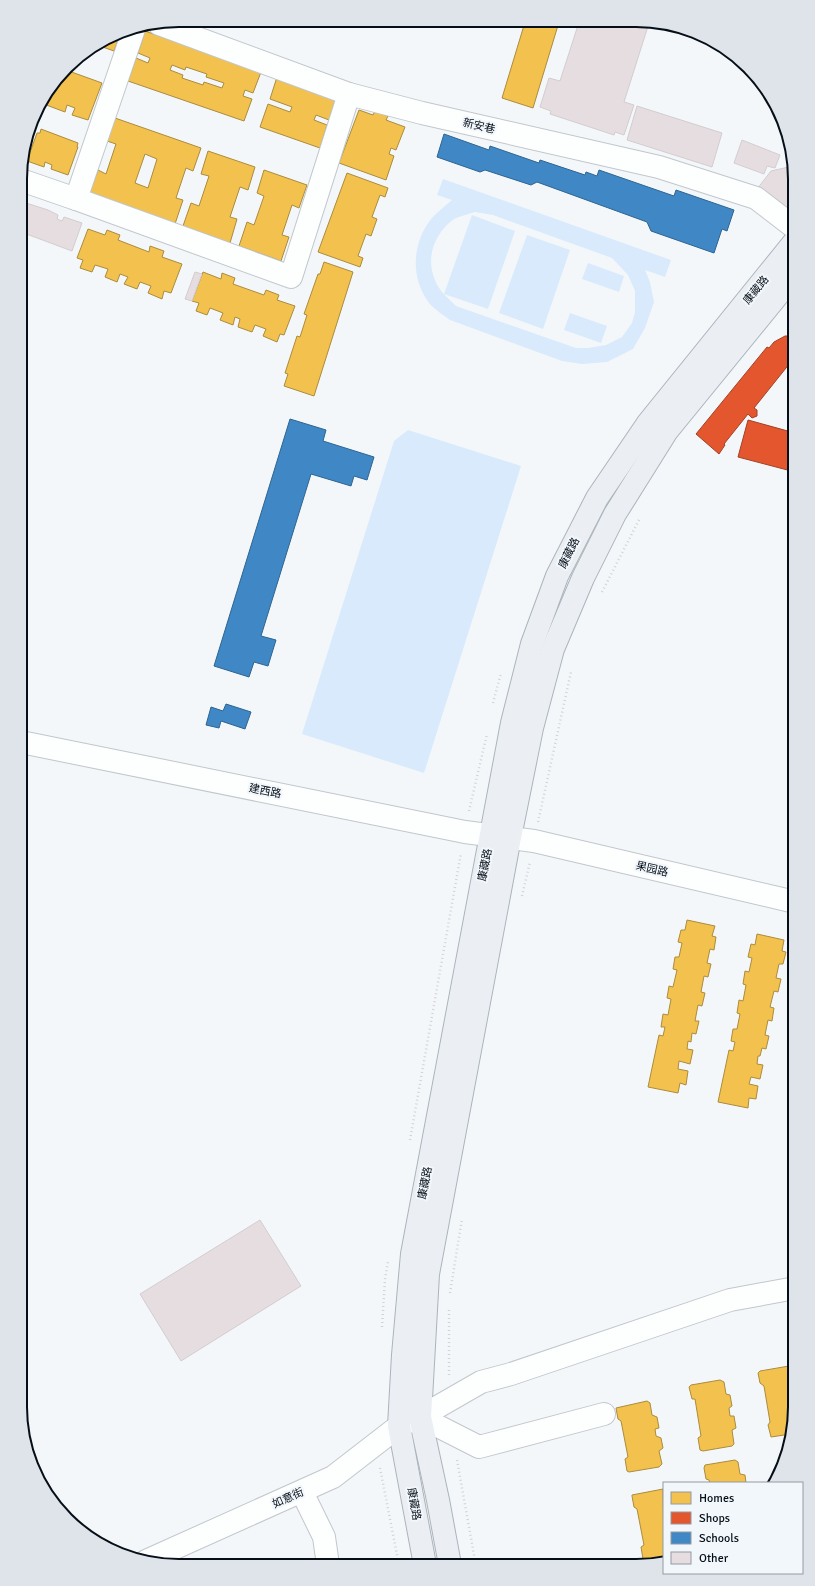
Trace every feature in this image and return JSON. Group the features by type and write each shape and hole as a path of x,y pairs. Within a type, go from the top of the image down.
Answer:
{"main road":[{"name":"康藏路","path":"449,1559 420,1417 428,1274 500,836 512,723 532,644 557,576 597,498 648,423 788,250"},
{"name":"康藏路","path":"424,1559 400,1426 403,1355 412,1254 500,836 532,728 553,649 583,578 615,514 666,431 788,283"}],"street":[{"name":"新安巷","path":"168,27 349,94 422,113 659,167 756,198 788,223"},
{"path":"76,199 132,34"},
{"path":"27,182 291,277 349,94"},
{"name":"建西路","path":"27,743 457,830 500,836"},
{"name":"果园路","path":"500,836 534,841 788,900"},
{"name":"如意街","path":"155,1557 334,1477 400,1426 420,1417 481,1382 511,1374 730,1300 788,1289"},
{"path":"420,1417 479,1447 604,1414"},
{"path":"302,1492 324,1537 327,1559"}],"path":[{"path":"599,598 641,515"},
{"path":"521,902 571,671"},
{"path":"449,1297 463,1212"},
{"path":"449,1305 449,1400"},
{"path":"453,1435 475,1559"}],"shaded area":[{"path":"443,179 671,260 665,277 645,270 650,282 654,302 645,328 633,349 607,362 582,364 562,361 450,320 437,311 429,303 422,290 418,280 416,259 417,248 425,228 433,216 452,200 437,195","holes":["475,212 493,215 612,258 628,275 635,291 635,312 632,323 622,337 606,345 576,348 456,306 441,291 432,271 432,254 437,238 447,225 454,219"]},
{"path":"472,215 515,231 488,309 444,294"},
{"path":"527,235 570,250 543,329 499,313"},
{"path":"588,263 624,276 619,292 582,279"},
{"path":"570,313 607,326 601,343 564,330"},
{"path":"408,430 521,466 424,773 302,734 394,441"}],"building: Homes":[{"path":"523,27 557,27 533,108 502,98"},
{"path":"145,31 261,72 253,93 245,90 243,96 252,99 244,121 128,81 136,58 148,63 150,58 138,53","holes":["172,65 185,70 186,67 207,74 206,77 224,83 222,88 204,82 203,85 182,78 183,75 170,70"]},
{"path":"118,40 114,51 103,47"},
{"path":"72,72 102,83 88,120 72,115 75,108 67,105 65,112 46,105 58,87"},
{"path":"277,77 336,98 329,120 316,115 314,120 327,125 320,148 260,127 268,104 290,112 292,107 270,99"},
{"path":"359,110 373,115 375,111 388,116 386,120 405,127 396,150 391,148 389,154 394,156 386,180 339,163"},
{"path":"115,118 201,148 193,171 186,168 176,198 183,200 175,224 89,194 98,170 106,174 116,144 107,141","holes":["145,154 157,159 148,188 135,183"]},
{"path":"41,129 78,143 68,175 51,169 52,165 45,162 44,167 28,161 37,133 40,133"},
{"path":"208,151 255,167 248,190 240,187 230,217 237,219 230,243 183,226 191,203 199,206 209,176 201,174"},
{"path":"264,170 307,185 299,208 292,205 282,235 289,237 281,261 239,246 247,222 254,225 264,196 257,193"},
{"path":"347,173 388,188 385,197 380,195 372,217 377,219 371,236 366,234 358,256 363,258 360,267 318,252"},
{"path":"88,229 105,235 107,230 120,235 118,240 149,252 150,246 164,251 162,257 182,264 171,293 164,291 162,299 148,293 151,286 140,282 137,289 124,284 128,277 120,274 117,282 105,277 108,269 95,265 92,272 80,268 83,260 77,258"},
{"path":"324,262 353,272 314,396 284,386 288,374 285,373 297,336 300,337 307,315 304,314 318,274 320,274"},
{"path":"203,272 221,279 222,273 235,278 233,284 264,295 266,290 279,295 277,300 295,306 284,335 280,334 277,342 263,336 266,329 255,325 252,332 238,327 240,319 235,317 233,325 220,320 223,313 210,308 207,315 196,311 199,303 192,301"},
{"path":"687,920 715,926 712,936 716,937 714,950 710,949 707,963 711,964 708,977 704,976 701,992 705,993 702,1006 698,1005 695,1021 699,1021 696,1034 692,1033 691,1042 688,1041 687,1049 693,1050 690,1064 679,1061 678,1069 688,1071 686,1085 680,1083 678,1093 648,1087 659,1035 663,1036 665,1027 661,1027 663,1014 668,1015 671,999 667,998 669,986 673,987 677,970 673,969 675,957 679,957 682,943 678,942 681,930 685,930"},
{"path":"757,934 784,940 782,951 786,952 783,964 779,964 776,978 781,979 778,992 774,991 770,1007 774,1008 772,1021 768,1020 765,1035 769,1036 766,1049 762,1048 760,1056 758,1056 757,1064 763,1065 760,1079 751,1077 749,1084 758,1086 756,1099 749,1098 748,1108 718,1102 729,1050 733,1051 735,1042 731,1041 733,1029 737,1029 740,1014 737,1013 739,1000 743,1001 746,985 743,984 745,971 749,972 752,958 748,957 751,944 755,945"},
{"path":"788,1366 788,1417 785,1435 771,1437 768,1425 770,1422 764,1386 760,1383 758,1373 760,1371"},
{"path":"720,1380 724,1382 726,1394 730,1395 732,1406 729,1408 730,1416 734,1416 736,1428 732,1430 734,1444 732,1446 703,1451 700,1450 698,1438 701,1436 695,1399 692,1399 689,1387 691,1385"},
{"path":"647,1401 650,1403 652,1415 657,1417 659,1428 655,1429 656,1436 661,1438 663,1448 659,1451 662,1464 659,1467 629,1472 627,1471 625,1459 628,1457 621,1421 618,1419 616,1408"},
{"path":"735,1460 738,1462 740,1474 745,1475 746,1482 710,1482 706,1479 704,1468 705,1465"},
{"path":"663,1489 663,1556 643,1559 641,1547 644,1545 637,1509 634,1507 632,1495"}],"building: Shops":[{"path":"788,336 788,366 754,408 757,410 757,416 752,418 748,414 724,444 725,445 719,454 696,434 767,347 769,348 774,342"},
{"path":"748,420 788,431 788,470 738,457"}],"building: Schools":[{"path":"444,134 489,150 490,146 539,163 540,160 585,175 586,172 597,176 599,170 674,196 676,190 734,210 727,231 722,229 714,253 651,231 647,222 537,182 531,185 485,170 480,172 437,157"},
{"path":"290,419 326,430 323,441 374,457 367,480 354,476 351,486 311,474 261,636 276,640 268,666 254,662 249,677 214,666"},
{"path":"226,704 251,712 245,729 221,721 219,728 206,725 211,707 223,711"}],"building: Other":[{"path":"577,27 648,27 624,102 634,105 624,135 615,132 614,135 550,114 551,111 540,107 549,78 560,81"},
{"path":"637,106 722,133 712,167 627,140"},
{"path":"742,140 780,155 775,168 767,166 764,174 734,163"},
{"path":"788,167 788,206 784,211 757,189 771,171"},
{"path":"27,203 58,215 57,219 62,221 64,217 82,223 72,251 27,234"},
{"path":"195,272 202,274 192,301 185,299"},
{"path":"260,1220 301,1286 181,1361 140,1294"}]}
